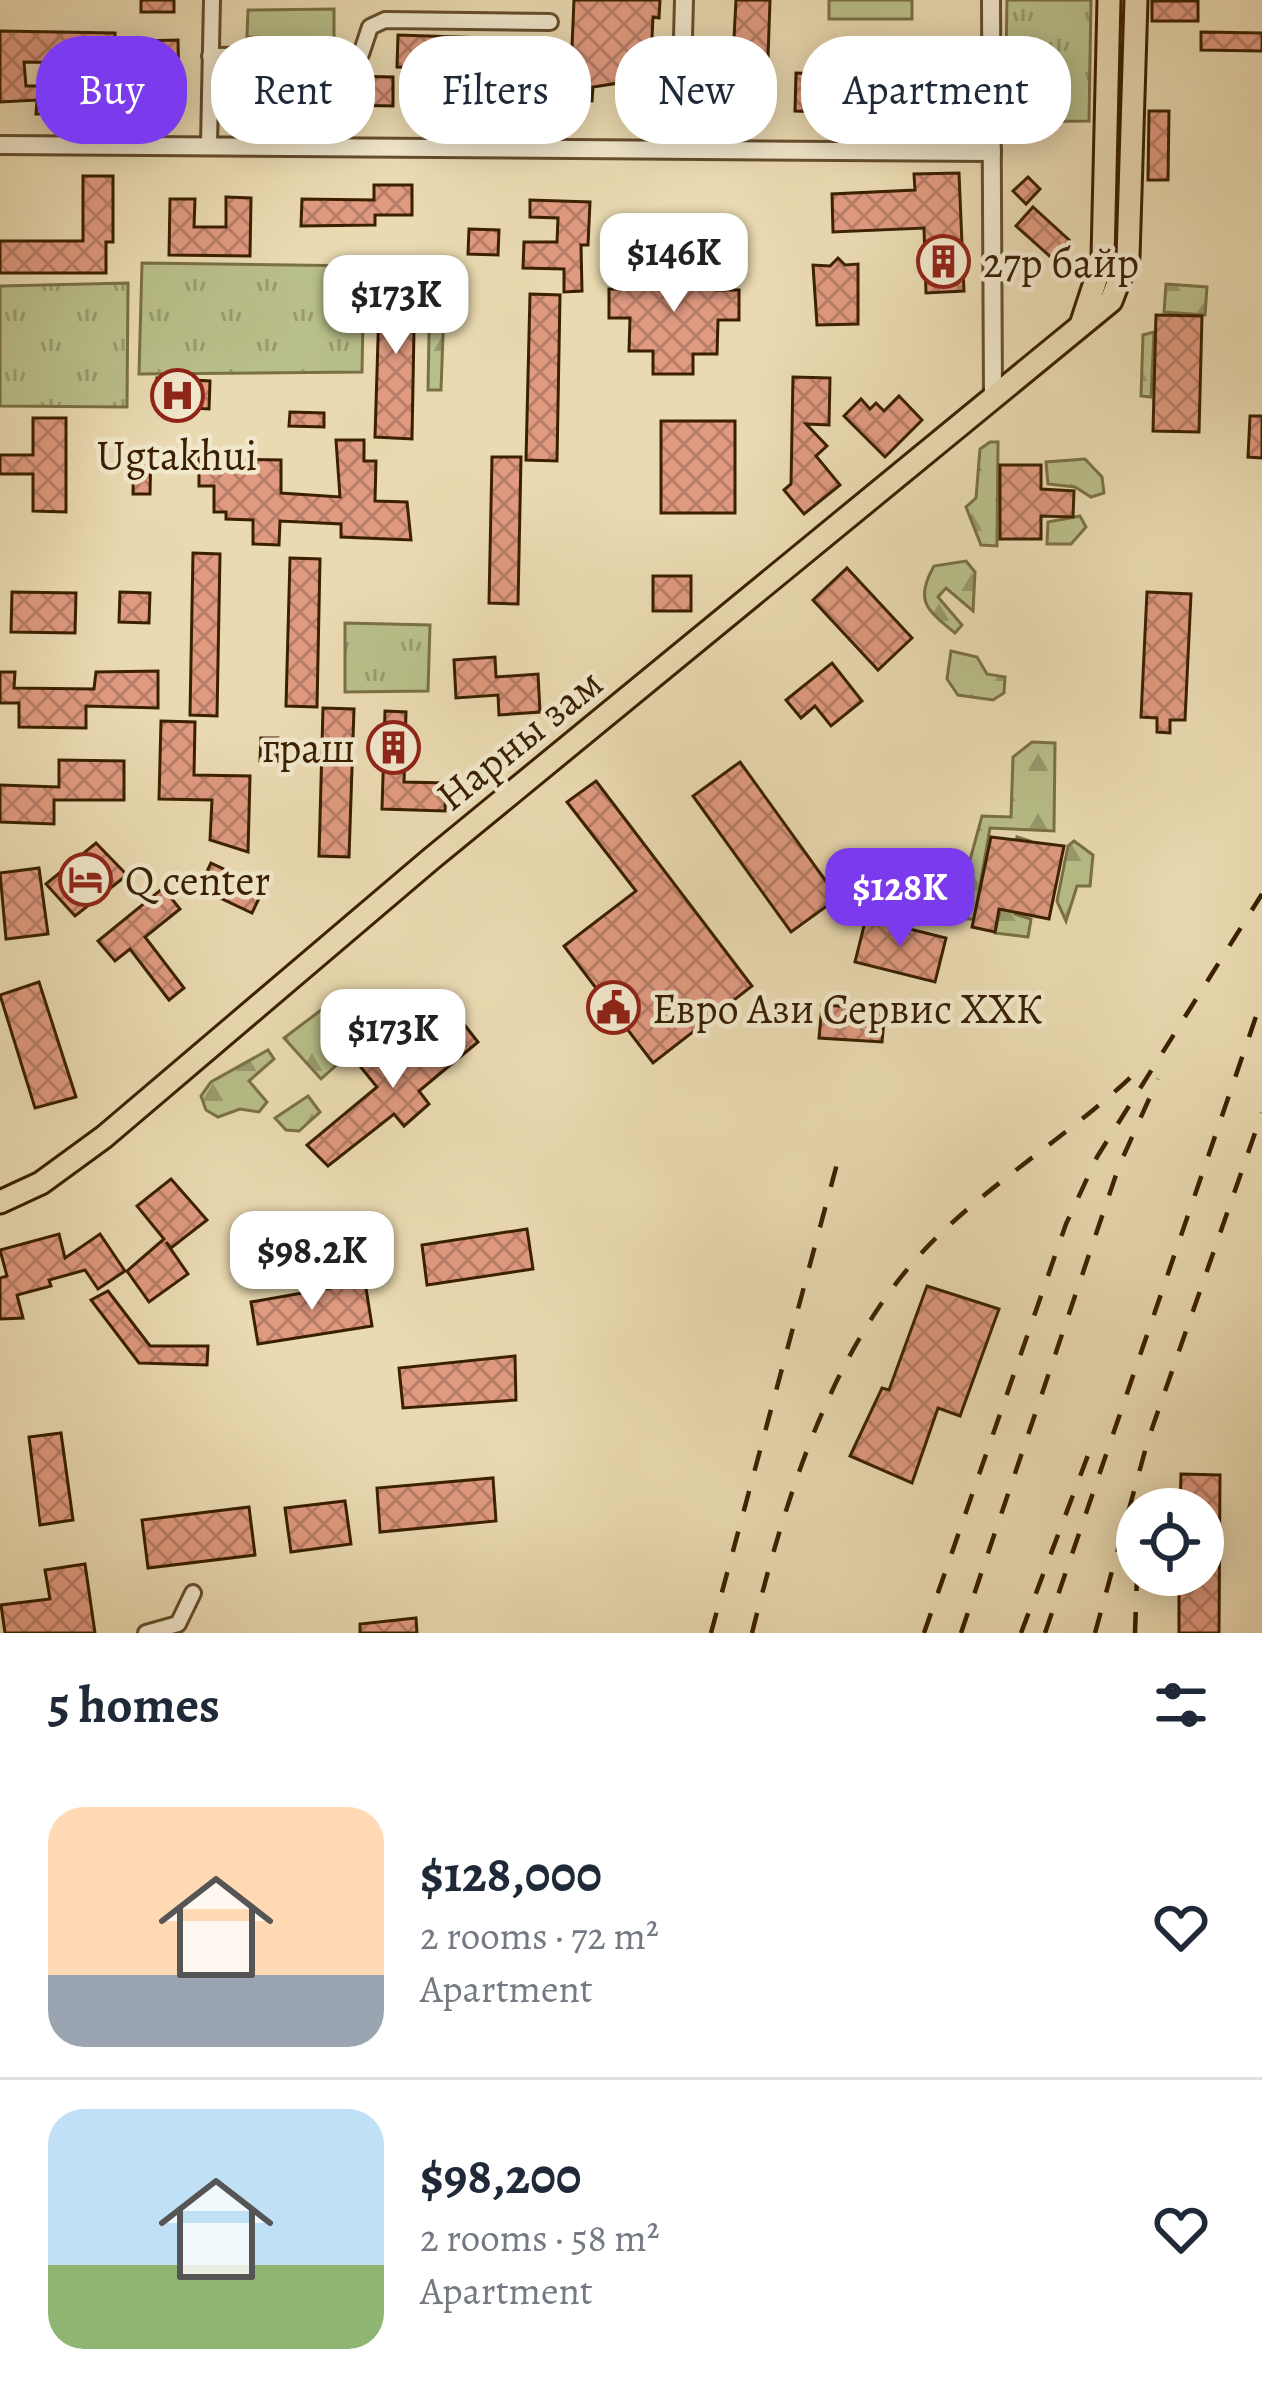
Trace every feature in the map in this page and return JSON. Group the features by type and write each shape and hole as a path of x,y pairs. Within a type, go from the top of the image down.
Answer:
{"main road":[{"path":"1080,326 1103,258 1109,0"},
{"name":"Нарны зам","path":"0,1202 41,1183 104,1137 1111,302 1128,257 1136,0"}],"street":[{"path":"209,144 212,0"},
{"path":"680,149 683,0"},
{"path":"991,0 993,397"},
{"path":"210,56 361,54 370,26 386,20 550,22"},
{"path":"0,145 992,152"},
{"path":"146,1633 179,1628 193,1594"}],"green space":[{"path":"829,0 912,0 912,19 829,19"},
{"path":"1007,0 1091,0 1089,121 1071,121 1071,36 1006,36"},
{"path":"334,9 334,36 247,36 248,10"},
{"path":"142,263 364,266 362,372 139,374"},
{"path":"430,280 445,280 441,390 428,390"},
{"path":"128,283 127,407 0,406 0,286"},
{"path":"1166,284 1207,287 1205,315 1164,312"},
{"path":"1154,332 1151,397 1141,396 1143,335"},
{"path":"998,442 997,546 981,545 966,507 976,498 980,449"},
{"path":"1085,459 1102,477 1104,493 1091,497 1075,487 1048,484 1046,462"},
{"path":"1080,516 1086,527 1071,544 1047,544 1048,522"},
{"path":"966,561 975,572 973,611 946,588 938,597 962,625 955,633 926,604 925,588 934,566"},
{"path":"345,623 430,625 428,691 345,692"},
{"path":"951,651 977,657 987,674 1005,677 1004,693 993,700 958,695 947,679"},
{"path":"1032,742 1055,743 1054,831 990,828 974,919 963,919 956,911 982,816 1011,817 1013,757"},
{"path":"1017,837 1030,841 1015,914 1031,919 1028,937 995,933"},
{"path":"1074,841 1093,855 1090,886 1077,886 1066,921 1057,901 1068,846"},
{"path":"337,998 370,1035 321,1079 284,1038"},
{"path":"268,1050 274,1059 249,1081 267,1102 259,1112 240,1109 218,1117 206,1110 201,1096 211,1082"},
{"path":"308,1096 320,1112 299,1131 286,1130 275,1118"}],"building":[{"path":"141,0 174,0 174,12 141,12"},
{"path":"574,0 660,0 652,36 615,36 615,84 593,87 592,101 591,36 572,36"},
{"path":"736,0 770,0 769,36 734,36"},
{"path":"1152,1 1198,1 1198,21 1152,21"},
{"path":"0,31 115,33 36,36 36,62 24,62 26,86 36,86 36,100 0,102"},
{"path":"1201,32 1262,33 1262,51 1201,50"},
{"path":"796,73 801,73 801,111 795,111"},
{"path":"375,77 393,77 393,106 375,106"},
{"path":"1149,111 1169,111 1168,180 1148,180"},
{"name":"27р байр","path":"959,173 964,291 926,293 924,228 833,232 832,194 915,190 914,174"},
{"path":"83,176 113,176 113,242 106,242 106,273 0,273 0,241 83,241"},
{"path":"1028,177 1040,189 1026,204 1013,191"},
{"path":"374,185 412,185 412,215 375,215 375,225 301,226 302,199 374,200"},
{"path":"226,197 251,198 250,256 169,255 170,199 195,199 194,227 226,227"},
{"path":"530,200 590,202 588,245 581,245 582,291 564,292 564,269 523,268 524,242 557,242 558,218 530,217"},
{"path":"1033,207 1069,240 1053,259 1016,226"},
{"path":"469,229 499,230 498,255 468,254"},
{"path":"631,255 654,256 653,289 695,289 696,258 718,258 717,290 739,290 739,320 718,320 717,354 693,354 693,374 653,374 653,351 629,351 630,318 609,318 609,289 630,289"},
{"path":"838,258 845,265 858,264 858,324 817,325 813,265 830,266"},
{"path":"415,274 412,439 375,437 380,275"},
{"path":"530,294 560,295 557,461 526,460"},
{"path":"1156,315 1202,316 1199,432 1153,431"},
{"path":"793,377 830,378 829,425 806,424 827,446 816,456 840,485 804,514 784,490 791,484"},
{"path":"157,378 210,381 209,409 156,406"},
{"path":"899,396 922,420 885,457 844,416 861,399 870,409 876,403 884,411"},
{"path":"290,412 324,413 324,427 289,426"},
{"path":"1250,416 1262,416 1262,458 1248,457"},
{"path":"33,418 66,418 66,512 33,511 33,474 0,474 0,455 33,455"},
{"path":"661,421 735,421 735,513 661,513"},
{"path":"336,440 364,440 364,461 376,461 375,501 407,502 411,540 341,537 341,524 280,521 279,545 253,544 253,520 226,519 226,512 214,512 214,486 199,486 199,449 236,450 236,459 281,460 281,493 340,497"},
{"path":"134,448 151,448 150,494 133,494"},
{"path":"492,457 521,457 518,604 489,603"},
{"path":"1000,465 1041,465 1041,489 1074,491 1073,517 1041,516 1041,539 1000,539"},
{"path":"193,553 220,554 217,716 190,715"},
{"path":"290,558 320,559 317,707 286,706"},
{"path":"847,568 912,638 878,670 813,600"},
{"path":"653,576 691,576 691,611 653,611"},
{"path":"12,592 76,593 75,633 11,632"},
{"path":"120,592 150,593 149,623 119,622"},
{"path":"1147,592 1191,594 1185,720 1170,720 1170,733 1157,732 1157,718 1141,717"},
{"path":"495,657 496,677 538,674 540,712 499,715 498,695 456,698 454,660"},
{"path":"832,663 862,701 831,726 815,706 801,718 786,700"},
{"path":"158,671 158,708 86,706 86,728 19,727 19,703 0,703 0,672 15,672 14,688 94,689 96,672"},
{"path":"323,708 354,709 349,857 319,856"},
{"name":"граш","path":"385,711 406,712 404,782 446,783 445,811 382,809"},
{"path":"161,721 195,722 194,775 250,776 248,852 210,840 212,800 159,799"},
{"path":"261,738 278,738 277,761 260,761"},
{"path":"59,760 124,761 124,800 54,800 54,824 0,822 0,785 59,787"},
{"path":"740,762 838,898 791,932 693,796"},
{"path":"596,781 752,986 653,1063 564,946 636,891 567,802"},
{"path":"991,837 1064,846 1049,919 999,909 995,932 972,927"},
{"name":"Q center","path":"96,843 127,875 75,916 46,884"},
{"path":"211,863 264,888 252,913 199,888"},
{"path":"39,868 48,934 6,939 0,873"},
{"path":"163,888 180,909 145,937 184,988 169,1000 130,949 115,961 98,941"},
{"path":"866,918 946,938 935,982 855,962"},
{"path":"39,982 76,1097 35,1108 0,995"},
{"path":"822,1005 885,1009 882,1042 819,1038"},
{"path":"459,1018 478,1042 419,1091 429,1104 404,1126 394,1114 328,1166 307,1145 377,1087 359,1065 381,1046 399,1068"},
{"path":"171,1179 207,1220 171,1248 166,1242 188,1274 149,1302 127,1271 164,1239 137,1206"},
{"path":"527,1229 533,1269 427,1285 422,1245"},
{"path":"59,1234 65,1258 100,1234 125,1271 98,1289 85,1270 49,1280 51,1286 17,1295 23,1318 0,1319 0,1278 7,1276 0,1250"},
{"path":"365,1282 372,1326 258,1344 251,1302"},
{"path":"927,1286 999,1309 960,1416 938,1408 912,1483 850,1456 882,1388 889,1390"},
{"path":"108,1291 150,1346 208,1346 207,1365 139,1363 91,1300"},
{"path":"515,1356 516,1400 403,1408 399,1368"},
{"path":"61,1433 73,1520 40,1525 29,1437"},
{"path":"1181,1474 1220,1475 1220,1488 1181,1488"},
{"path":"493,1478 496,1521 380,1532 377,1488"},
{"path":"345,1501 351,1544 291,1552 285,1508"},
{"path":"249,1507 255,1555 148,1568 142,1520"},
{"path":"85,1564 95,1633 5,1633 1,1605 50,1599 45,1570"},
{"path":"1179,1596 1219,1596 1219,1633 1179,1633"},
{"path":"416,1618 417,1633 360,1633 360,1624"}],"railway":[{"path":"924,1633 1066,1224 1097,1157 1262,894"},
{"path":"1045,1633 1262,999"},
{"path":"752,1633 781,1528 818,1422 869,1323 936,1238 1133,1075"},
{"path":"961,1633 1119,1166 1158,1079"},
{"path":"1095,1633 1148,1440 1262,1113"},
{"path":"711,1633 841,1149"},
{"path":"1021,1633 1093,1442"},
{"path":"1135,1633 1136,1596"}],"place":[{"name":"27р байр","path":"944,262"},
{"name":"Ugtakhui","path":"177,396"},
{"name":"граш","path":"394,747"},
{"name":"Q center","path":"86,880"},
{"name":"Евро Ази Сервис ХХК","path":"613,1008"}]}
